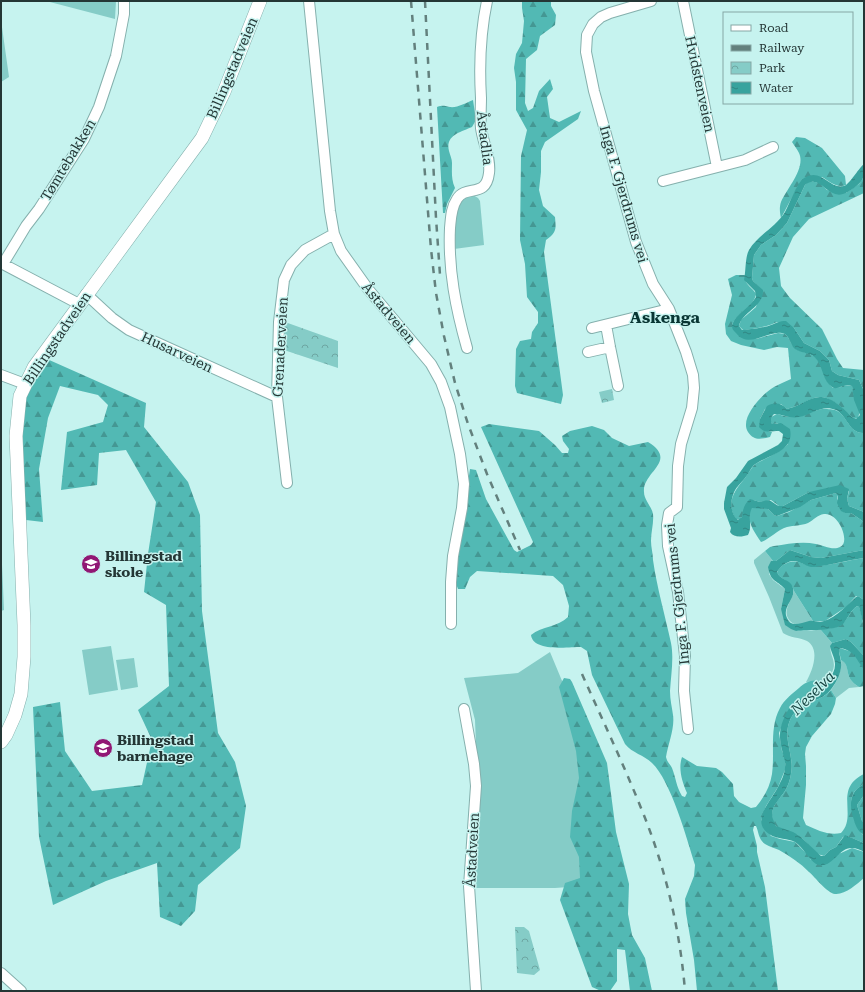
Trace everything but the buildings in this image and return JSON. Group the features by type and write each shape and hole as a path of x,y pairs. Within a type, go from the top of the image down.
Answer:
{"main road":[{"name":"Billingstadveien","path":"1,742 6,735 15,715 21,694 24,657 16,436 20,396 34,367 202,138 224,92 260,1"}],"street":[{"name":"Tømtebakken","path":"2,264 84,139 99,107 116,56 124,14 124,1"},
{"name":"Åstadveien","path":"309,1 330,211 334,234 342,251 357,274 431,364 441,382 450,406 460,454 464,484 462,508 453,556 451,582 451,624"},
{"name":"Åstadlia","path":"467,348 451,278 450,238 452,212 457,198 465,192 480,190 484,186 489,174 487,155 481,127 480,68 481,36 487,1"},
{"name":"Inga F. Gjerdrums vei","path":"651,1 601,17 591,28 586,41 586,52 594,91 610,144 620,189 642,260 653,284 668,309 686,352 693,375 694,388 692,408 681,444 678,466 677,506 669,513 667,525 668,546 678,592 685,656 684,691 688,729"},
{"name":"Hvidstenveien","path":"683,1 717,167"},
{"path":"663,181 745,160 773,147"},
{"name":"Grenaderveien","path":"287,483 277,398 279,322 284,280 291,265 305,250 334,234"},
{"name":"Husarveien","path":"2,264 83,299 129,330 277,398"},
{"path":"592,328 668,309"},
{"path":"606,325 618,386"},
{"path":"588,352 610,347"},
{"path":"1,375 25,384"},
{"name":"Åstadveien","path":"464,709 474,764 476,786 469,886 476,991"},
{"path":"1,973 21,991"}],"green space":[{"path":"46,1 116,1 115,19"},
{"path":"522,1 551,1 551,6 556,15 555,25 540,36 537,50 526,59 525,103 528,111 533,108 539,91 550,79 553,89 547,97 550,118 559,122 581,111 578,119 545,142 541,151 539,190 543,206 555,217 555,230 546,240 544,252 563,395 561,404 517,393 515,386 516,349 520,341 531,339 532,332 538,323 538,312 527,297 525,264 520,240 521,156 527,130 516,110 516,82 514,68 516,54 522,43 524,21"},
{"path":"1,20 9,77 1,82"},
{"path":"473,100 476,120 472,127 455,135 449,141 448,146 452,162 452,179 455,188 447,204 445,213 443,213 437,107 456,107"},
{"path":"796,137 805,138 822,148 845,176 846,185 836,185 822,177 798,186 781,218 781,202 795,178 800,165 799,153 792,142"},
{"path":"864,177 864,193 809,219 793,237 779,268 781,286 790,298 822,329 843,368 864,370 864,391 859,380 838,375 832,371 829,360 820,351 804,343 794,328 777,322 755,329 746,330 743,330 739,326 741,320 756,307 761,289 752,278 754,255 761,245 776,235 787,223 805,185 808,182 815,182 820,183 827,190 846,193 859,184"},
{"path":"473,195 480,201 484,245 454,249 456,210 463,196"},
{"path":"736,275 746,275 746,283 756,294 755,299 734,320 732,325 756,339 778,333 785,334 796,349 816,358 821,365 827,381 833,388 841,387 843,385 852,386 855,400 860,411 858,418 854,419 836,403 820,397 787,409 781,404 765,409 760,419 769,432 772,432 770,437 758,439 750,435 746,426 749,413 753,407 769,390 791,379 788,348 777,347 764,350 741,345 731,341 726,334 725,324 732,295 728,279"},
{"path":"285,322 338,341 338,368 284,350"},
{"path":"47,359 146,403 144,427 188,482 200,515 202,611 218,733 235,762 246,806 240,848 198,885 195,911 181,926 160,917 157,863 106,881 53,905 39,837 33,707 60,702 65,751 92,791 142,785 152,740 138,710 169,686 166,605 144,592 156,502 126,450 99,453 97,485 61,490 67,432 103,422 108,405 98,395 60,386 48,418 39,469 43,522 26,520 21,431 22,412 30,384"},
{"path":"612,389 614,400 602,403 599,392"},
{"path":"822,409 839,412 851,427 864,433 864,512 849,506 847,499 849,491 809,492 783,506 779,506 771,500 760,502 753,500 740,520 736,519 731,508 731,502 738,487 757,463 788,444 778,423 772,424 770,420 771,417 777,414 796,417"},
{"path":"489,424 539,431 562,453 568,453 569,449 563,441 562,436 570,431 592,426 604,430 612,438 629,446 648,442 657,449 660,455 660,461 648,478 644,492 645,498 653,514 651,541 653,560 672,649 670,697 673,720 666,757 672,768 678,789 682,796 685,797 687,793 681,775 680,766 682,757 697,766 716,768 722,772 733,784 734,796 739,802 751,808 756,807 766,792 771,779 773,766 773,732 780,708 788,697 805,684 811,681 820,681 824,683 792,705 785,718 779,733 782,751 785,757 785,770 778,787 766,806 761,820 771,836 795,842 811,860 841,853 852,848 864,852 864,878 843,893 832,893 795,860 779,850 765,844 760,838 756,826 754,826 753,830 765,887 778,991 697,991 685,899 694,876 695,865 678,811 666,783 652,763 631,750 625,744 592,675 587,651 581,647 560,648 544,646 533,640 531,635 535,632 560,623 568,617 569,606 563,585 553,576 477,571 470,577 465,589 458,589 454,578 470,469 476,470 486,499 514,550 517,552 531,545 533,542 481,427"},
{"path":"836,493 838,494 837,499 845,513 851,513 864,522 864,550 821,558 811,557 790,550 776,561 773,561 765,551 774,546 806,543 831,548 840,547 844,540 842,528 834,518 824,514 819,515 805,524 783,528 761,542 750,523 750,509 753,507 768,509 777,516 789,512 811,500"},
{"path":"1,542 4,610 1,611"},
{"path":"765,551 773,561 769,574 773,580 785,589 781,609 796,631 812,631 820,629 832,643 831,652 834,665 833,670 824,683 819,681 806,682 813,667 814,661 814,649 811,645 807,641 783,633 754,563 754,560"},
{"path":"864,558 864,600 856,596 846,607 825,621 813,621 791,585 777,573 782,566 790,562 817,566"},
{"path":"794,591 813,621 797,625 790,621 787,610"},
{"path":"857,606 859,607 861,613 863,625 864,656 851,642 846,639 832,643 820,629 832,628 840,625"},
{"path":"111,646 118,690 89,695 82,650"},
{"path":"840,648 852,652 857,657 864,669 864,686 859,687 849,676 846,665 841,660 839,651"},
{"path":"550,652 595,760 582,886 555,888 468,888 478,794 475,720 464,678 518,673"},
{"path":"134,658 138,687 121,690 116,660"},
{"path":"841,660 846,665 851,679 859,687 849,688 836,698 831,690 839,676"},
{"path":"564,678 570,679 572,682 607,763 616,832 629,884 628,914 632,935 645,958 652,991 630,991 625,950 617,949 617,981 610,991 601,991 592,987 560,900 565,883 580,878 579,857 570,837 572,811 579,778 576,751 559,687"},
{"path":"831,690 836,698 831,714 812,736 806,747 806,785 803,818 806,825 819,831 832,834 841,833 846,826 850,787 855,780 864,774 864,784 857,789 851,800 853,813 862,834 864,835 864,843 847,836 843,837 836,847 824,856 817,853 798,835 777,827 773,821 772,812 773,808 786,789 791,776 792,767 787,732 791,718 799,709 821,698"},
{"path":"864,795 864,822 862,821 857,805"},
{"path":"515,927 524,927 529,931 540,970 534,975 517,973"}],"water":[{"path":"864,164 864,175 860,183 844,194 837,195 832,193 815,182 810,182 805,185 787,223 776,235 761,245 754,255 752,278 753,281 763,290 762,296 757,305 744,317 739,326 742,330 748,330 766,327 786,321 794,328 804,343 820,351 829,360 832,371 838,375 859,380 864,391 864,433 855,431 840,412 831,408 821,409 796,417 774,414 771,418 772,424 781,423 790,429 788,443 779,452 759,462 751,468 735,490 731,505 734,515 738,520 742,517 744,507 750,499 760,502 769,500 779,506 783,506 809,492 840,485 849,489 847,499 849,506 864,512 864,522 851,513 841,511 837,503 838,496 836,493 811,500 800,507 777,516 768,509 752,508 748,535 741,537 736,536 730,532 731,528 724,509 727,487 736,478 748,461 778,445 782,441 783,434 779,431 766,431 759,427 760,419 767,406 778,404 787,409 812,398 823,397 831,399 855,419 860,415 854,400 852,386 846,385 836,388 832,387 825,378 815,357 795,349 785,334 773,333 747,340 742,338 733,330 732,325 734,321 756,297 755,291 744,280 746,260 749,250 785,212 798,185 804,178 810,175 816,175 834,185 844,186"},
{"path":"790,550 811,557 821,558 864,550 864,558 815,567 792,561 783,565 777,572 780,577 792,585 793,588 793,595 786,611 787,619 792,624 811,621 820,622 829,619 858,596 864,600 864,626 859,607 857,606 843,624 834,628 796,631 785,625 781,609 785,589 772,578 768,567 771,561 776,561"},
{"name":"Neselva","path":"846,639 851,642 864,656 864,669 852,653 840,648 841,669 832,688 823,697 800,708 791,718 787,732 792,767 791,776 786,789 774,807 772,816 776,826 800,836 821,856 824,856 836,847 845,835 864,843 864,852 855,848 847,849 831,862 822,865 813,862 795,842 769,834 761,823 764,811 783,777 785,762 780,735 781,726 787,712 798,700 823,684 834,672 835,664 830,646 832,643"},
{"path":"864,784 864,795 857,805 862,821 864,822 864,835 856,825 851,802 853,794"}],"railway":[{"path":"411,1 431,249 436,293 444,336 455,383 468,424 487,474 520,550"},
{"path":"425,1 440,275"},
{"path":"582,674 620,758 650,830 670,898 683,968 685,991"}],"place":[{"name":"Billingstad skole","path":"91,564"},
{"name":"Billingstad barnehage","path":"103,748"}],"district":[{"name":"Askenga","path":"665,317"}]}
